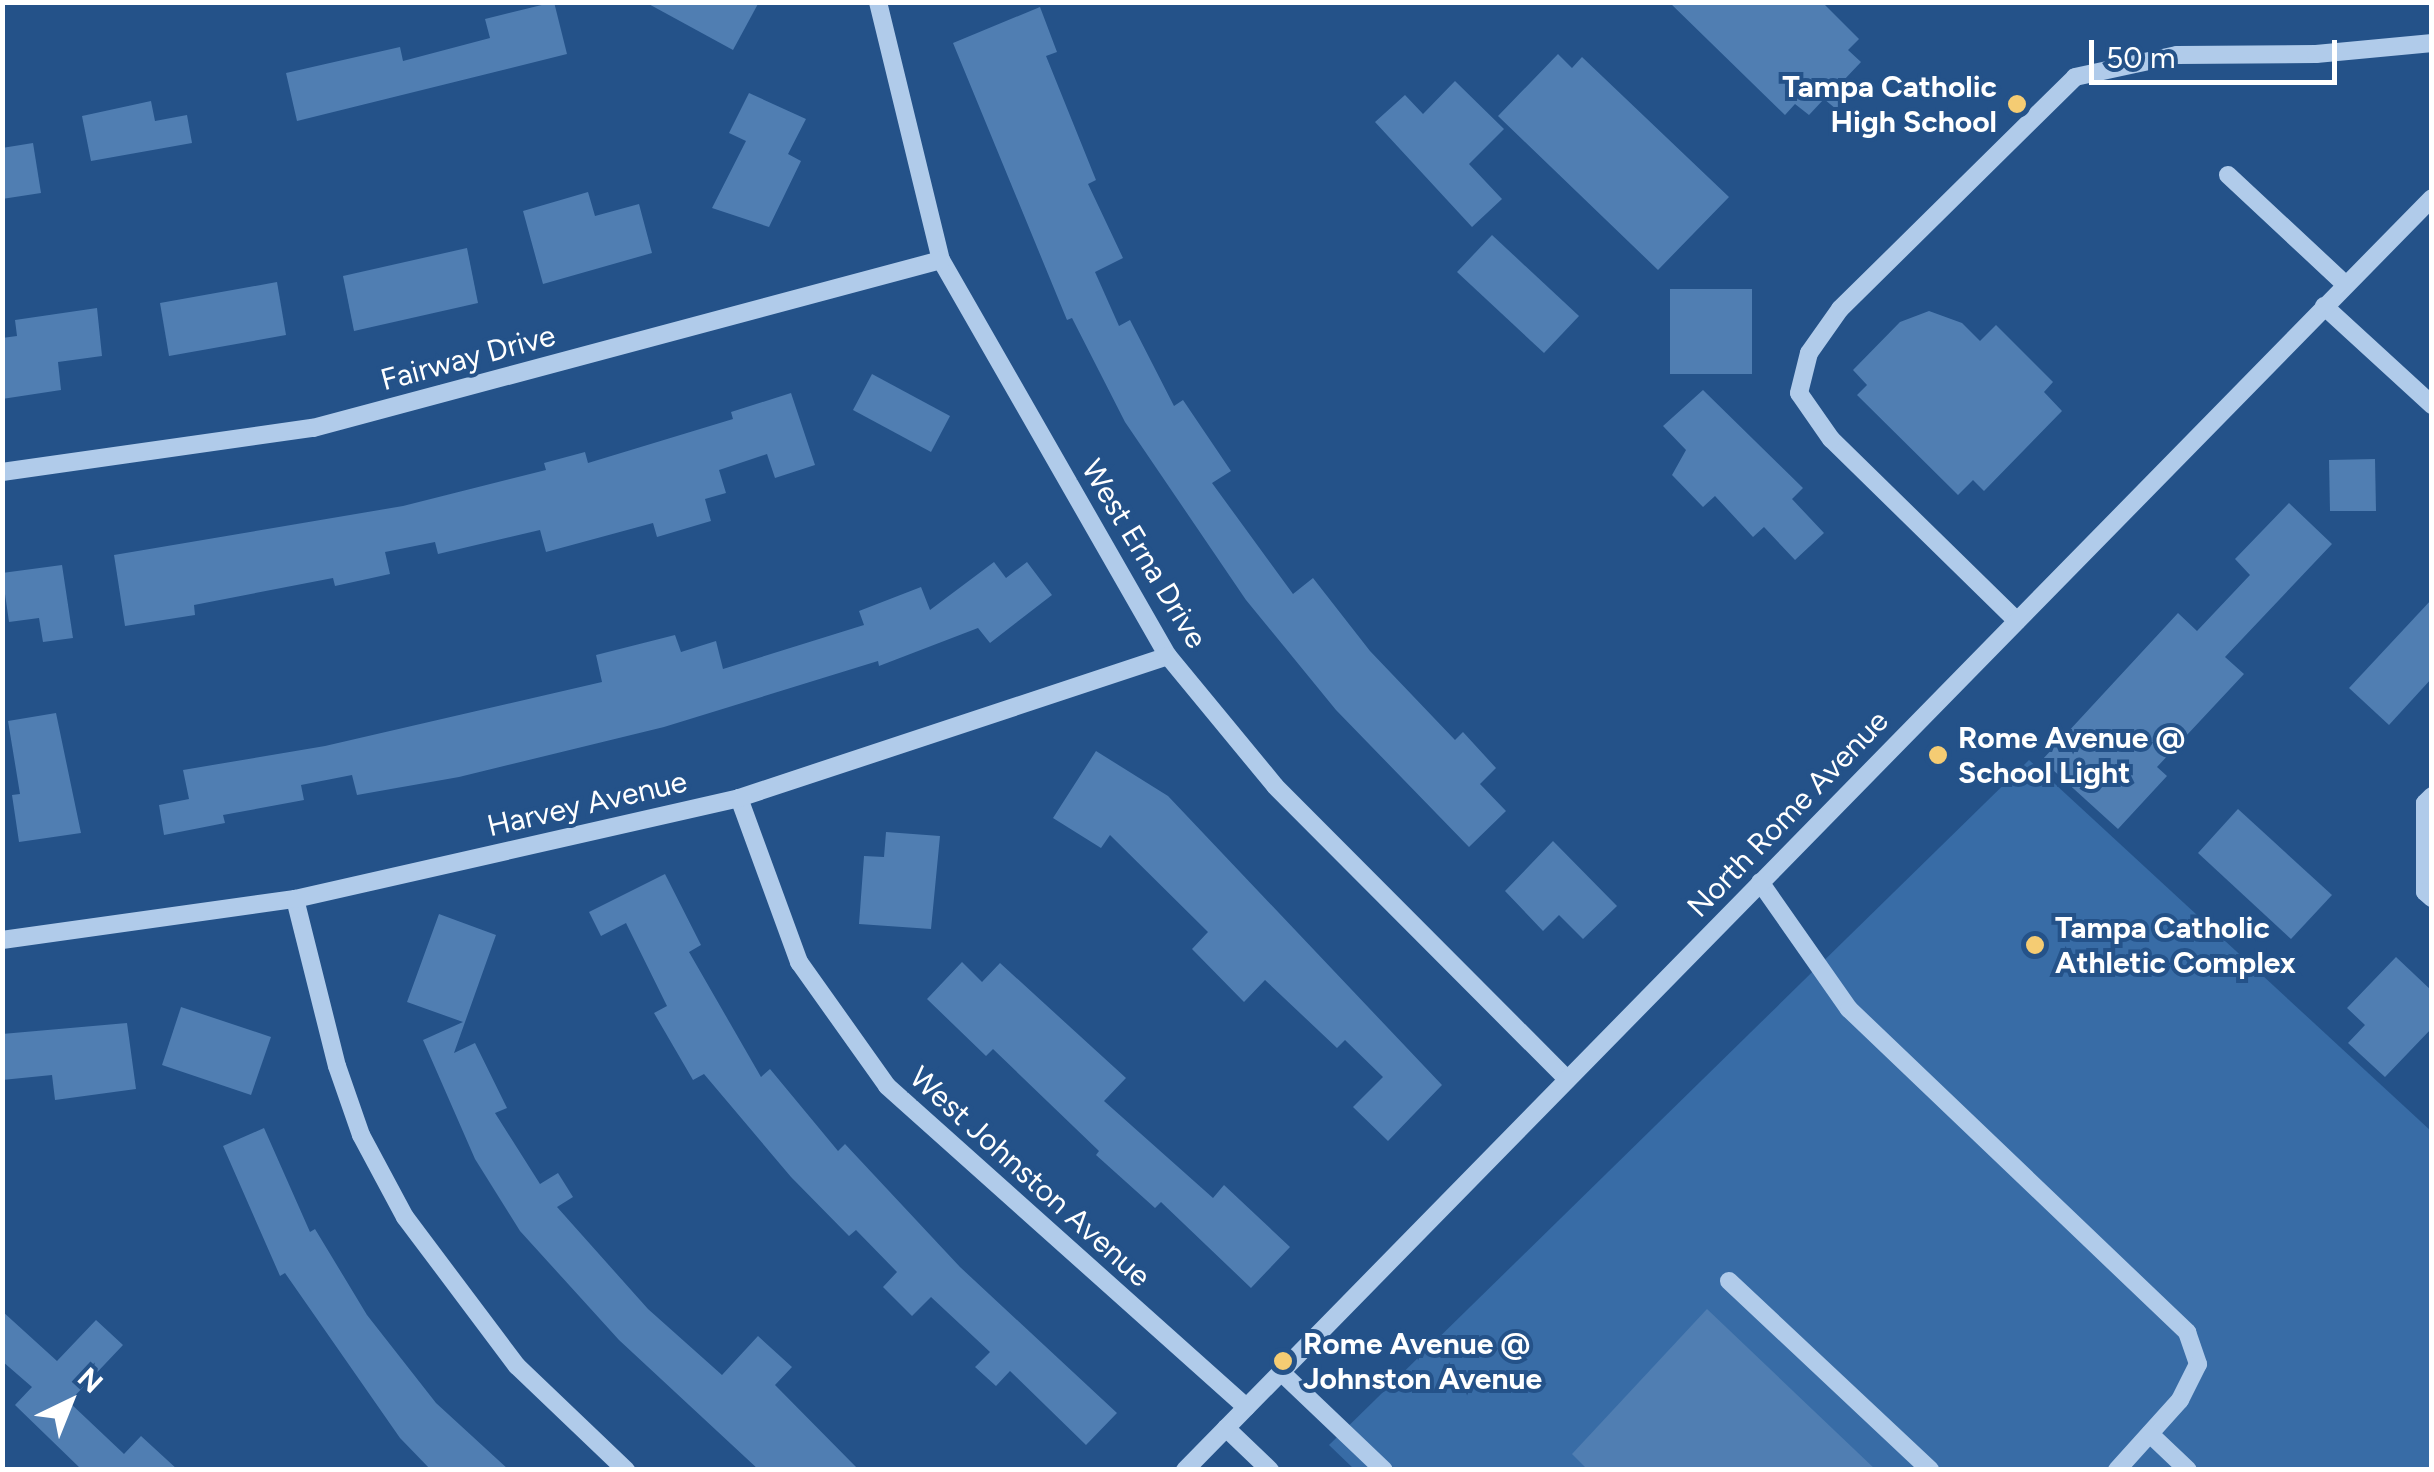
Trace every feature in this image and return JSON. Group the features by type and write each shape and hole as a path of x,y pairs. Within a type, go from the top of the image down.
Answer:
{"street":[{"name":"West Erna Drive","path":"878,2 941,260 1168,656 1275,786 1567,1079"},
{"path":"2017,620 1831,439 1799,394 1809,353 1829,324 2075,77 2177,55 2432,43"},
{"path":"2228,175 2346,285"},
{"name":"North Rome Avenue","path":"1185,1470 2432,198"},
{"name":"Fairway Drive","path":"2,472 313,428 941,260"},
{"path":"2324,306 2432,404"},
{"name":"Harvey Avenue","path":"2,940 295,898 739,798 1168,656"},
{"path":"2432,796 2426,802 2425,892 2432,898"},
{"name":"West Johnston Avenue","path":"739,798 799,962 887,1086 1246,1407"},
{"path":"1760,882 1849,1009 2187,1332 2198,1364 2180,1400 2117,1470"},
{"path":"295,898 337,1066 361,1135 405,1216 517,1366 626,1470"},
{"path":"1730,1281 1930,1470"},
{"path":"1281,1372 1384,1470"},
{"path":"1226,1428 1270,1470"},
{"path":"2150,1434 2188,1470"}],"shaded area":[{"name":"Tampa Catholic Athletic Complex","path":"2029,760 2431,1131 2431,1469 1355,1470 1329,1445"}],"building":[{"path":"554,2 567,54 297,121 286,73 400,47 403,61 490,38 485,19"},
{"path":"645,2 759,2 733,50"},
{"path":"1669,2 1822,2 1859,39 1848,50 1861,62 1843,81 1853,91 1836,109 1824,99 1809,115 1795,104 1785,115"},
{"path":"1040,7 1057,52 1046,56 1096,180 1088,184 1123,258 1095,272 1119,326 1130,320 1174,406 1183,400 1231,471 1212,483 1293,594 1313,578 1370,651 1455,740 1463,732 1496,768 1480,784 1506,811 1469,847 1336,710 1246,600 1125,422 1072,318 1067,320 953,43"},
{"path":"1558,54 1572,68 1582,57 1729,197 1658,270 1498,116"},
{"path":"1455,81 1504,129 1469,164 1502,199 1472,227 1375,122 1405,95 1423,114"},
{"path":"749,93 806,119 788,154 801,161 769,227 712,208 746,141 729,133"},
{"path":"151,101 155,121 187,115 192,143 91,161 82,116"},
{"path":"33,143 41,193 2,199 2,148"},
{"path":"588,192 595,216 639,204 652,253 543,284 523,211"},
{"path":"1492,235 1579,316 1544,353 1457,272"},
{"path":"467,248 478,303 354,331 343,276"},
{"path":"277,282 286,335 169,356 160,303"},
{"path":"1670,289 1752,289 1752,374 1670,374"},
{"path":"97,308 102,356 58,362 61,390 2,399 2,338 17,336 15,320"},
{"path":"1929,311 1962,323 1980,341 1996,325 2053,382 2044,392 2062,411 1984,491 1973,480 1958,495 1857,395 1867,385 1853,370 1900,322"},
{"path":"872,374 950,416 931,452 853,410"},
{"path":"1703,390 1803,488 1792,499 1824,533 1795,560 1764,527 1753,537 1715,496 1703,507 1672,475 1686,450 1663,426"},
{"path":"791,393 815,465 775,478 767,454 719,470 726,493 705,499 711,521 657,537 653,523 546,552 540,530 438,554 435,542 385,552 390,574 335,586 333,578 194,605 195,615 125,626 114,555 403,506 546,470 544,463 585,452 588,463 733,419 731,412"},
{"path":"2375,459 2376,511 2330,511 2329,460"},
{"path":"2289,503 2332,544 2225,657 2244,674 2157,767 2167,776 2118,829 2042,760 2178,613 2197,631 2250,575 2235,559"},
{"path":"994,562 1006,578 1027,562 1052,595 990,643 978,628 879,666 878,661 664,727 459,777 357,795 352,775 301,785 304,800 223,815 225,823 164,835 159,805 189,799 183,770 325,746 602,682 596,655 675,635 681,652 716,641 723,669 864,625 859,611 921,587 930,610"},
{"path":"62,565 73,638 43,642 39,618 9,622 2,573"},
{"path":"2432,599 2432,678 2389,725 2349,688"},
{"path":"56,713 81,833 19,842 12,795 20,794 8,721"},
{"path":"1096,751 1168,796 1442,1085 1388,1141 1353,1107 1383,1077 1345,1040 1337,1048 1265,980 1244,1002 1192,949 1208,932 1110,835 1101,848 1053,818"},
{"path":"2238,809 2332,895 2291,939 2198,853"},
{"path":"886,832 940,836 931,929 859,924 864,856 884,857"},
{"path":"1553,841 1617,906 1583,939 1559,915 1543,931 1505,891"},
{"path":"665,874 701,945 689,952 761,1077 770,1069 838,1151 845,1144 960,1267 1117,1413 1086,1445 1010,1371 996,1386 975,1367 990,1352 931,1297 912,1316 883,1287 897,1272 856,1230 849,1236 791,1177 704,1074 693,1080 654,1013 667,1006 626,923 601,936 589,912"},
{"path":"439,914 496,935 454,1053 475,1043 507,1108 495,1113 540,1184 558,1173 573,1197 557,1207 648,1309 722,1375 758,1336 792,1367 775,1385 859,1470 759,1470 619,1340 520,1231 475,1159 423,1040 463,1022 407,1002"},
{"path":"2396,957 2432,991 2432,1028 2385,1077 2348,1043 2365,1025 2347,1008"},
{"path":"962,962 982,982 1000,963 1126,1078 1104,1101 1213,1198 1224,1185 1290,1247 1251,1288 1161,1202 1155,1208 1096,1155 1099,1151 993,1049 986,1056 927,999"},
{"path":"181,1007 271,1037 251,1095 162,1065"},
{"path":"127,1023 136,1089 55,1100 52,1075 2,1080 2,1034"},
{"path":"264,1128 310,1232 315,1229 367,1315 436,1403 509,1470 431,1470 400,1438 285,1273 280,1276 223,1146"},
{"path":"1707,1309 1876,1470 1588,1470 1572,1454"},
{"path":"2,1311 57,1361 96,1320 123,1345 69,1402 124,1454 141,1436 178,1470 82,1470 15,1405 32,1387 2,1361"}],"place":[{"name":"Tampa Catholic High School","path":"2017,104"},
{"name":"Rome Avenue @ School Light","path":"1938,755"},
{"name":"Tampa Catholic Athletic Complex","path":"2035,945"},
{"name":"Rome Avenue @ Johnston Avenue","path":"1283,1361"}]}
